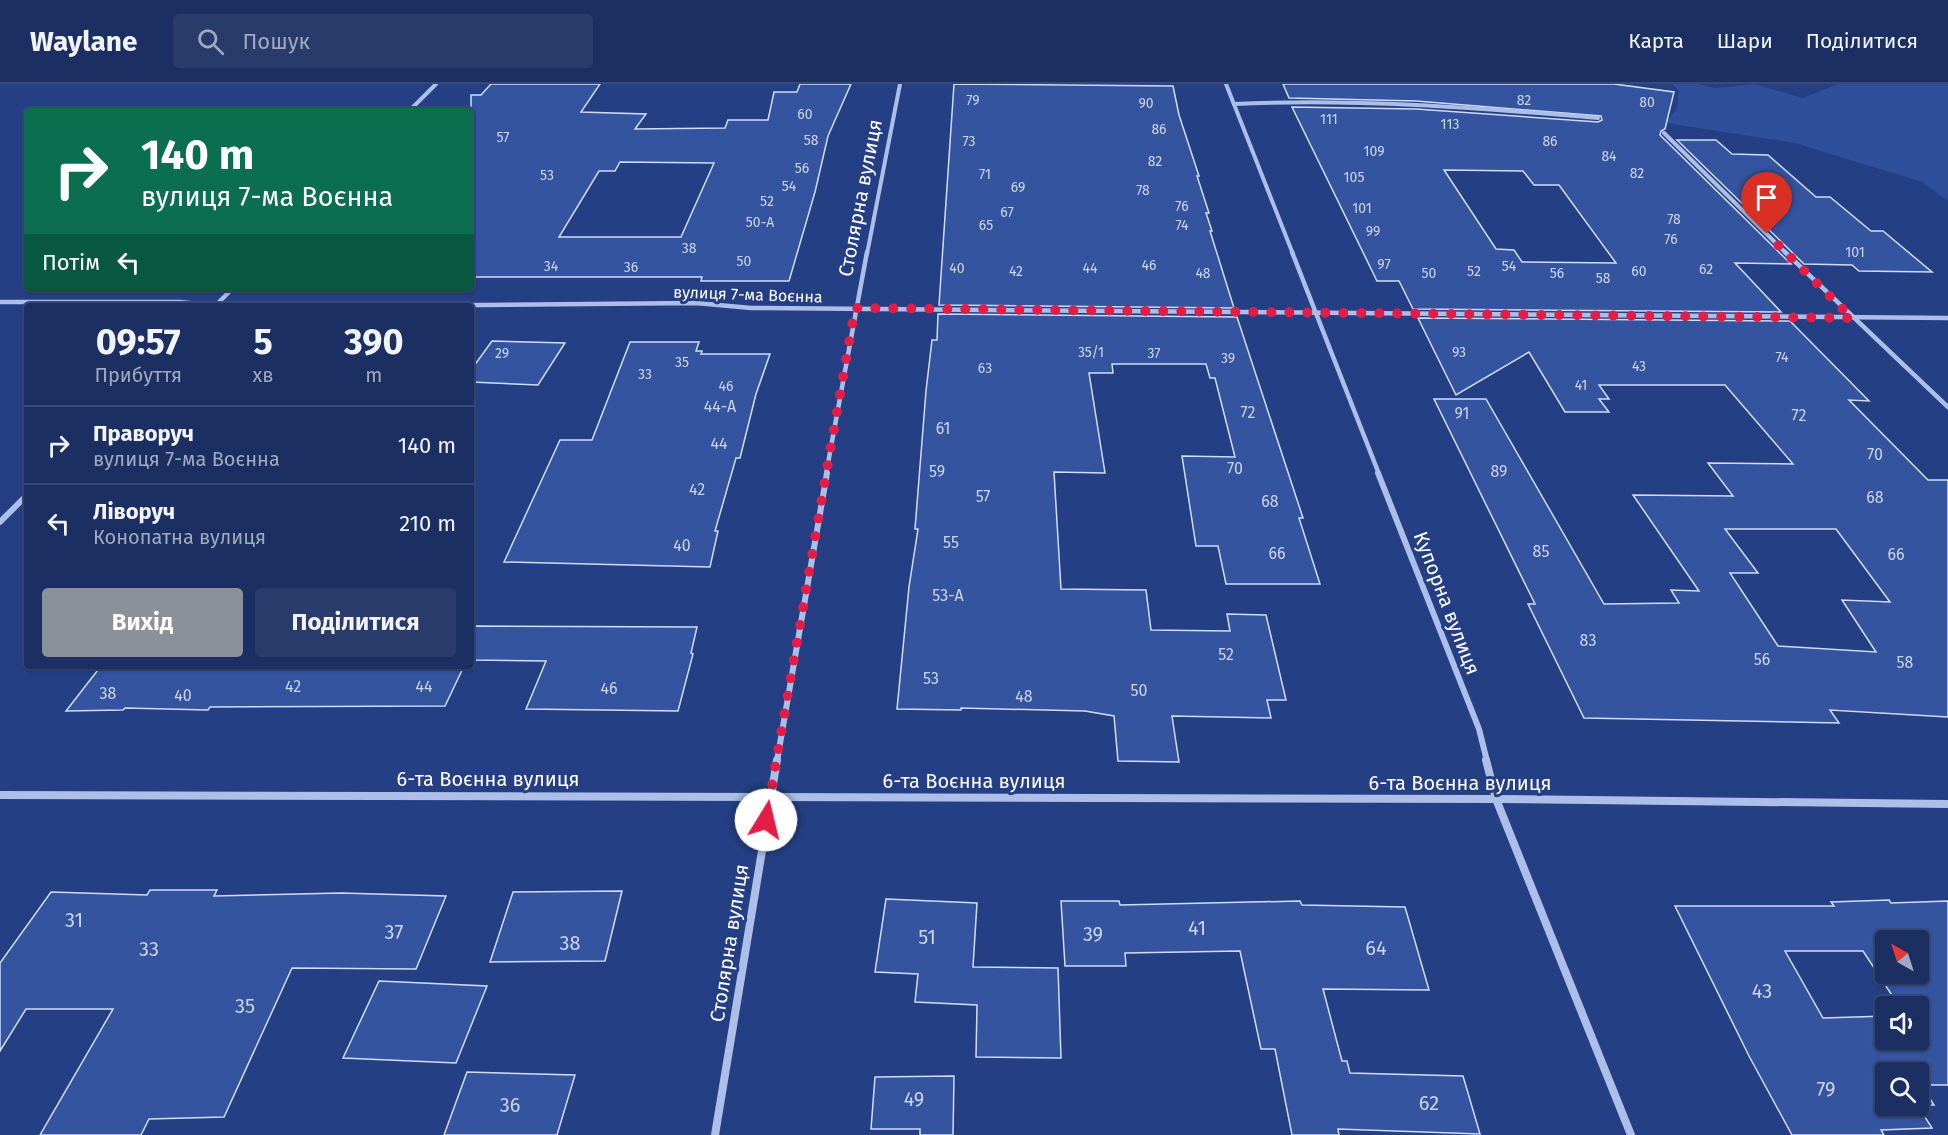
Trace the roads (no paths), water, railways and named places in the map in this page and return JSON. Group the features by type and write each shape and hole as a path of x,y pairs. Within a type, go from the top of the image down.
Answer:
{"street":[{"path":"412,108 436,84"},
{"name":"Столярна вулиця","path":"715,1135 770,797 855,308 900,84"},
{"name":"Купорна вулиця","path":"1226,84 1479,729 1496,799 1631,1135"},
{"path":"1234,104 1274,102 1458,106 1598,118"},
{"path":"1664,133 1852,318 1948,406"},
{"path":"219,303 230,291"},
{"path":"0,302 189,303"},
{"name":"вулиця 7-ма Воєнна","path":"474,305 696,303 751,308 1948,318"},
{"path":"0,522 24,498"},
{"name":"6-та Воєнна вулиця","path":"0,795 1496,799 1948,804"}]}
